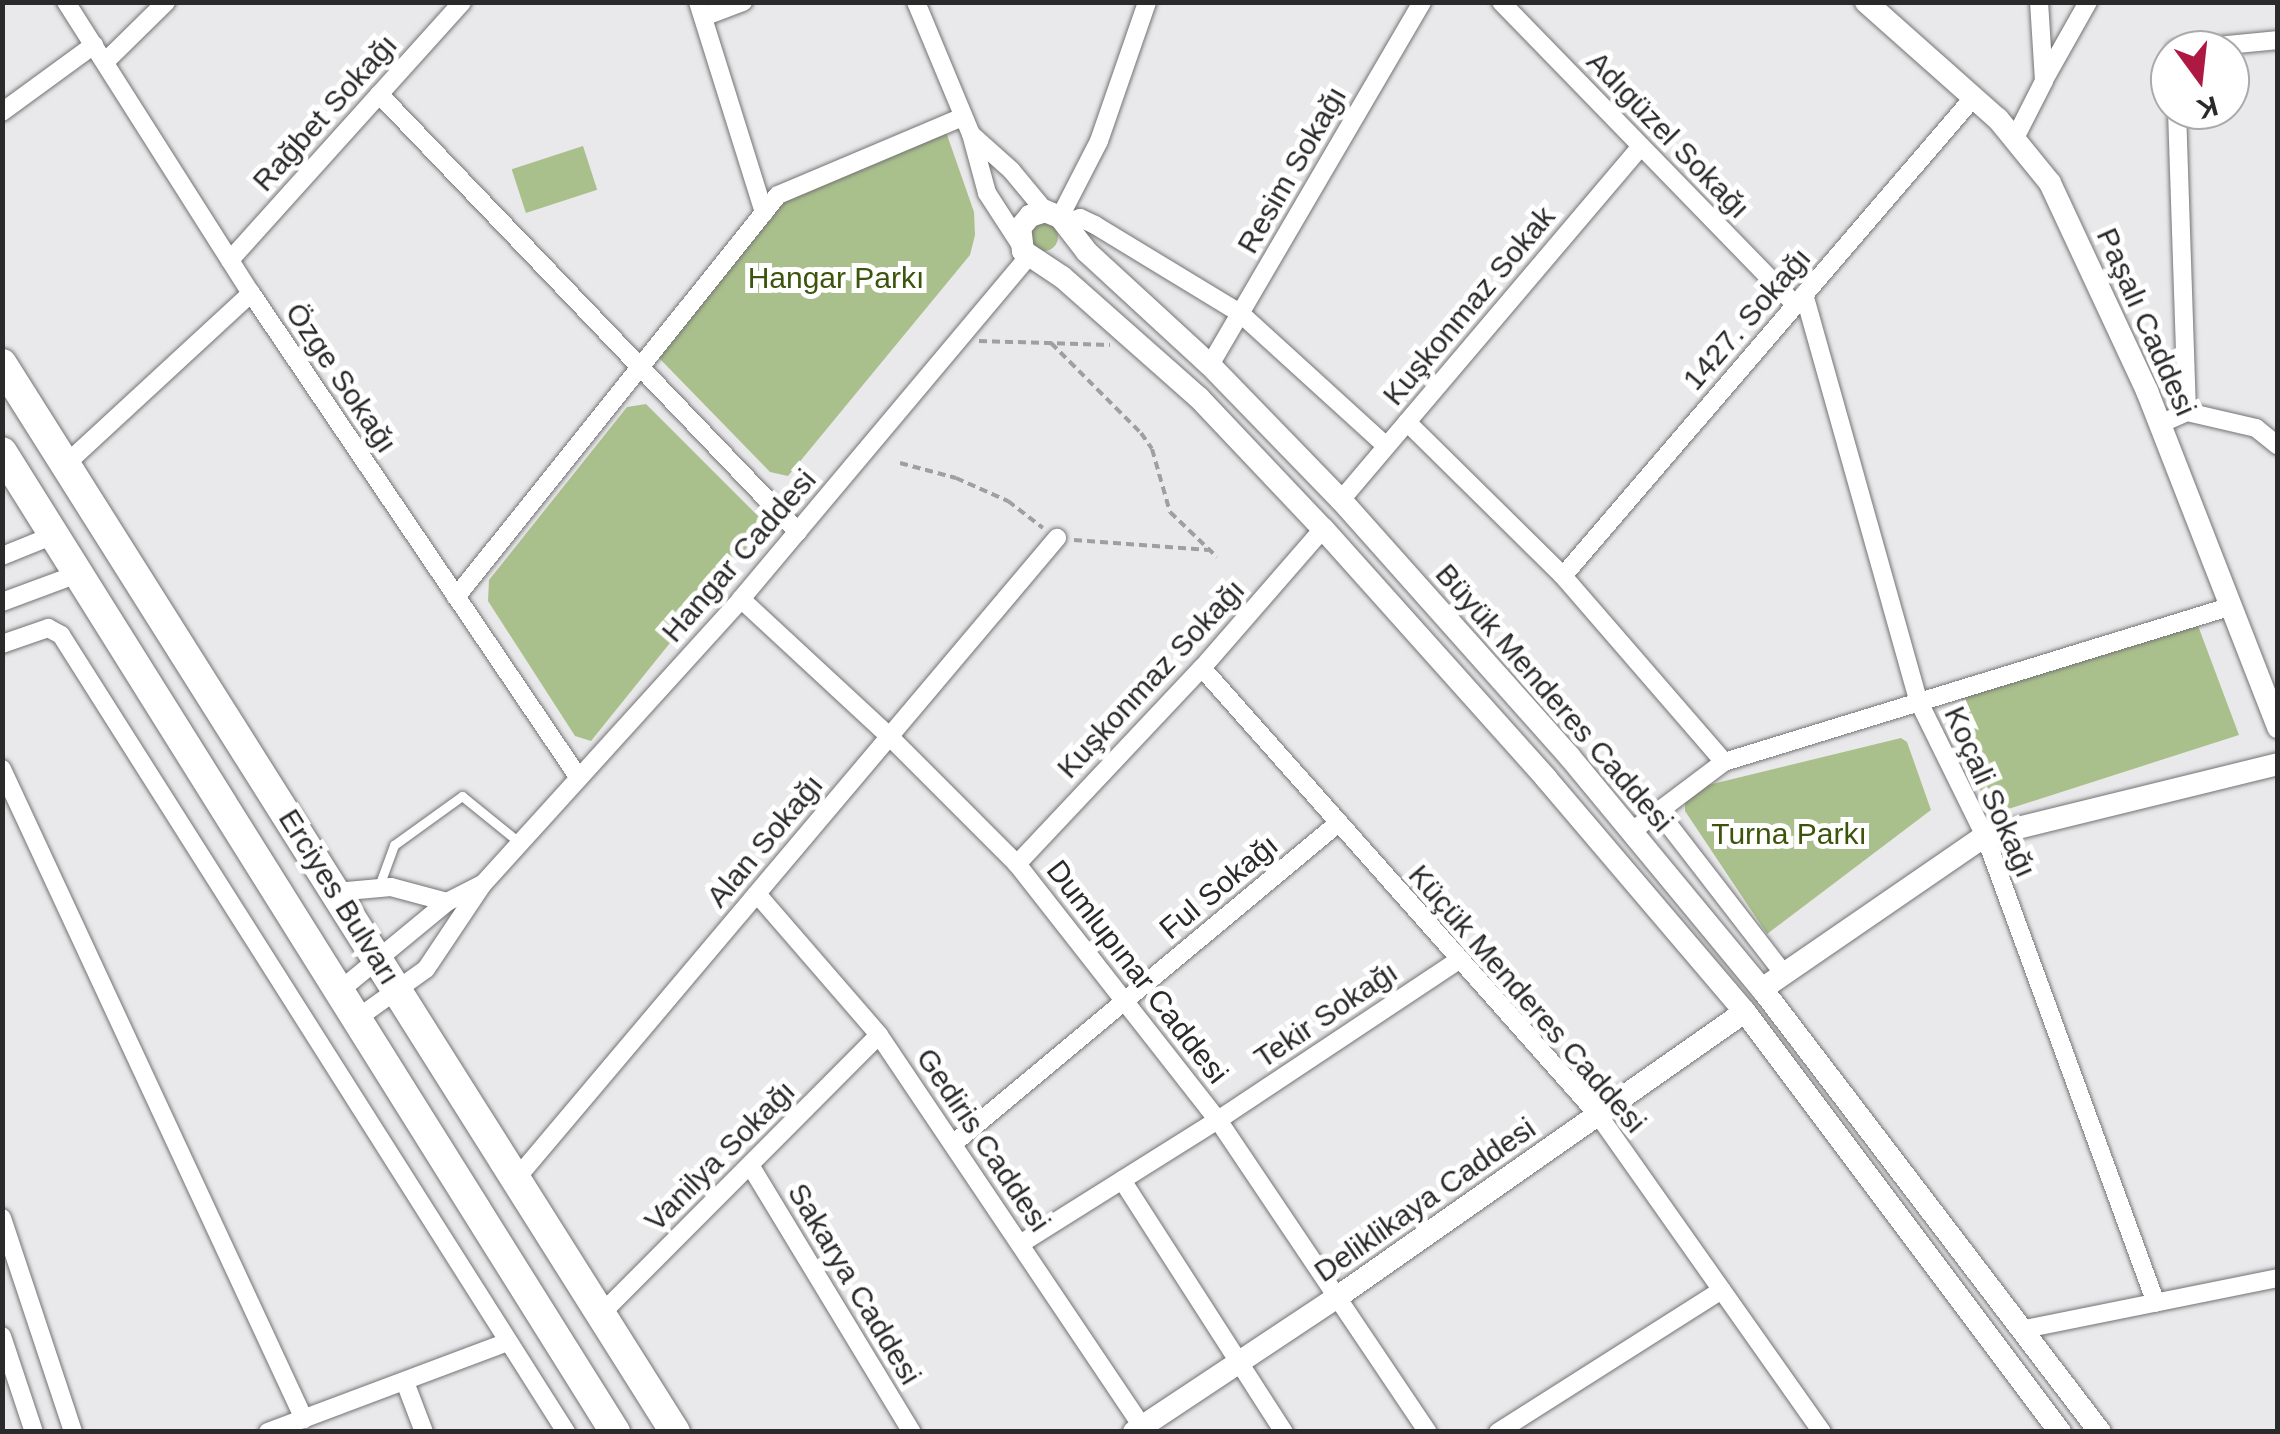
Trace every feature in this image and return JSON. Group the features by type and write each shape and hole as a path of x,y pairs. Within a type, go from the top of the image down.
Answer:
{"highway":[{"name":"Erciyes Bulvarı","path":"2,364 675,1432"},
{"name":"Erciyes Bulvarı","path":"2,452 615,1432"}],"street":[{"name":"Özge Sokağı","path":"66,2 230,260 579,778"},
{"path":"105,62 166,2"},
{"name":"Rağbet Sokağı","path":"230,260 462,2"},
{"path":"743,2 701,10 764,213"},
{"path":"916,2 967,125 987,192 1028,254 1051,261 1064,253 1060,220 1099,141 1147,2"},
{"name":"Resim Sokağı","path":"1210,365 1422,2"},
{"name":"Adıgüzel Sokağı","path":"1501,2 1640,148 1800,300"},
{"name":"Paşalı Caddesi","path":"1866,2 1973,98 2050,183 2160,424 2232,606 2272,689 2278,727"},
{"path":"2040,2 2044,80"},
{"path":"2014,140 2088,2"},
{"path":"2250,43 2278,40"},
{"path":"2,112 94,45"},
{"path":"379,94 798,532"},
{"name":"1427. Sokağı","path":"1563,576 1973,98"},
{"path":"456,597 778,194 967,125"},
{"path":"967,125 1060,220"},
{"path":"2178,130 2187,412"},
{"name":"Kuşkonmaz Sokak","path":"1340,500 1640,148"},
{"path":"1028,254 1024,221 1080,218 1095,225 1240,314 1386,446"},
{"name":"Büyük Menderes Caddesi","path":"1060,220 1210,365 1340,500 1631,832 1762,989 2026,1329 2100,1432"},
{"name":"Büyük Menderes Caddesi","path":"1028,254 1062,278 1198,398 1323,529 1546,778 1745,1012 2060,1432"},
{"name":"Hangar Caddesi","path":"355,1020 426,969 483,884 742,599 1028,254"},
{"path":"66,464 252,293"},
{"name":"Koçali Sokağı","path":"1800,300 1919,702 1985,836 2156,1303"},
{"path":"2160,424 2187,412 2256,428 2278,446"},
{"path":"1407,422 1563,576 1724,762"},
{"name":"Kuşkonmaz Sokağı","path":"1016,864 1202,668 1323,529"},
{"path":"2,556 54,534"},
{"name":"Alan Sokağı","path":"516,1179 1058,538"},
{"path":"2,602 80,573"},
{"name":"Dumlupınar Caddesi","path":"742,599 889,736 1016,864 1218,1120 1428,1432"},
{"path":"1631,832 1724,762 2232,606"},
{"path":"2,644 42,629 61,636 566,1432"},
{"name":"Küçük Menderes Caddesi","path":"1202,668 1336,824 1599,1116 1822,1432"},
{"path":"1762,989 1985,836 2278,764"},
{"path":"2,769 304,1418"},
{"path":"1658,811 1784,974"},
{"name":"Ful Sokağı","path":"953,1144 1336,824"},
{"name":"Hangar Caddesi","path":"338,992 447,902 483,884"},
{"path":"336,892 378,886 447,902"},
{"name":"Gediris Caddesi","path":"757,894 879,1034 1141,1430"},
{"name":"Tekir Sokağı","path":"1020,1244 1218,1120 1460,959"},
{"name":"Deliklikaya Caddesi","path":"1141,1430 1745,1012"},
{"name":"Vanilya Sokağı","path":"600,1315 879,1034"},
{"name":"Sakarya Caddesi","path":"750,1164 912,1432"},
{"path":"1122,1180 1284,1432"},
{"path":"2,1218 74,1432"},
{"path":"2026,1329 2278,1278"},
{"path":"1498,1432 1722,1290"},
{"path":"2,1336 34,1432"},
{"path":"269,1431 508,1342"},
{"path":"405,1382 424,1432"}],"lane":[{"path":"378,886 394,845 462,796 520,843"}],"path":[{"path":"960,340 1140,346"},
{"path":"1051,343 1142,433 1152,448 1170,512 1218,557"},
{"path":"900,463 956,478 1008,501 1058,538 1209,550"}],"green space":[{"name":"Hangar Parkı","path":"945,129 974,212 975,235 970,255 788,476 770,472 659,358 783,201"},
{"path":"583,146 597,190 526,213 512,169"},
{"path":"1044,223 1054,227 1058,237 1054,247 1044,251 1034,247 1030,237 1034,227"},
{"path":"646,404 761,519 757,535 591,741 575,736 488,601 489,580 627,407"},
{"path":"2194,615 2239,735 1999,812 1980,790 1961,726 1963,687"},
{"name":"Turna Parkı","path":"1901,738 1907,742 1931,810 1767,934 1685,811 1685,801 1704,786"}]}
